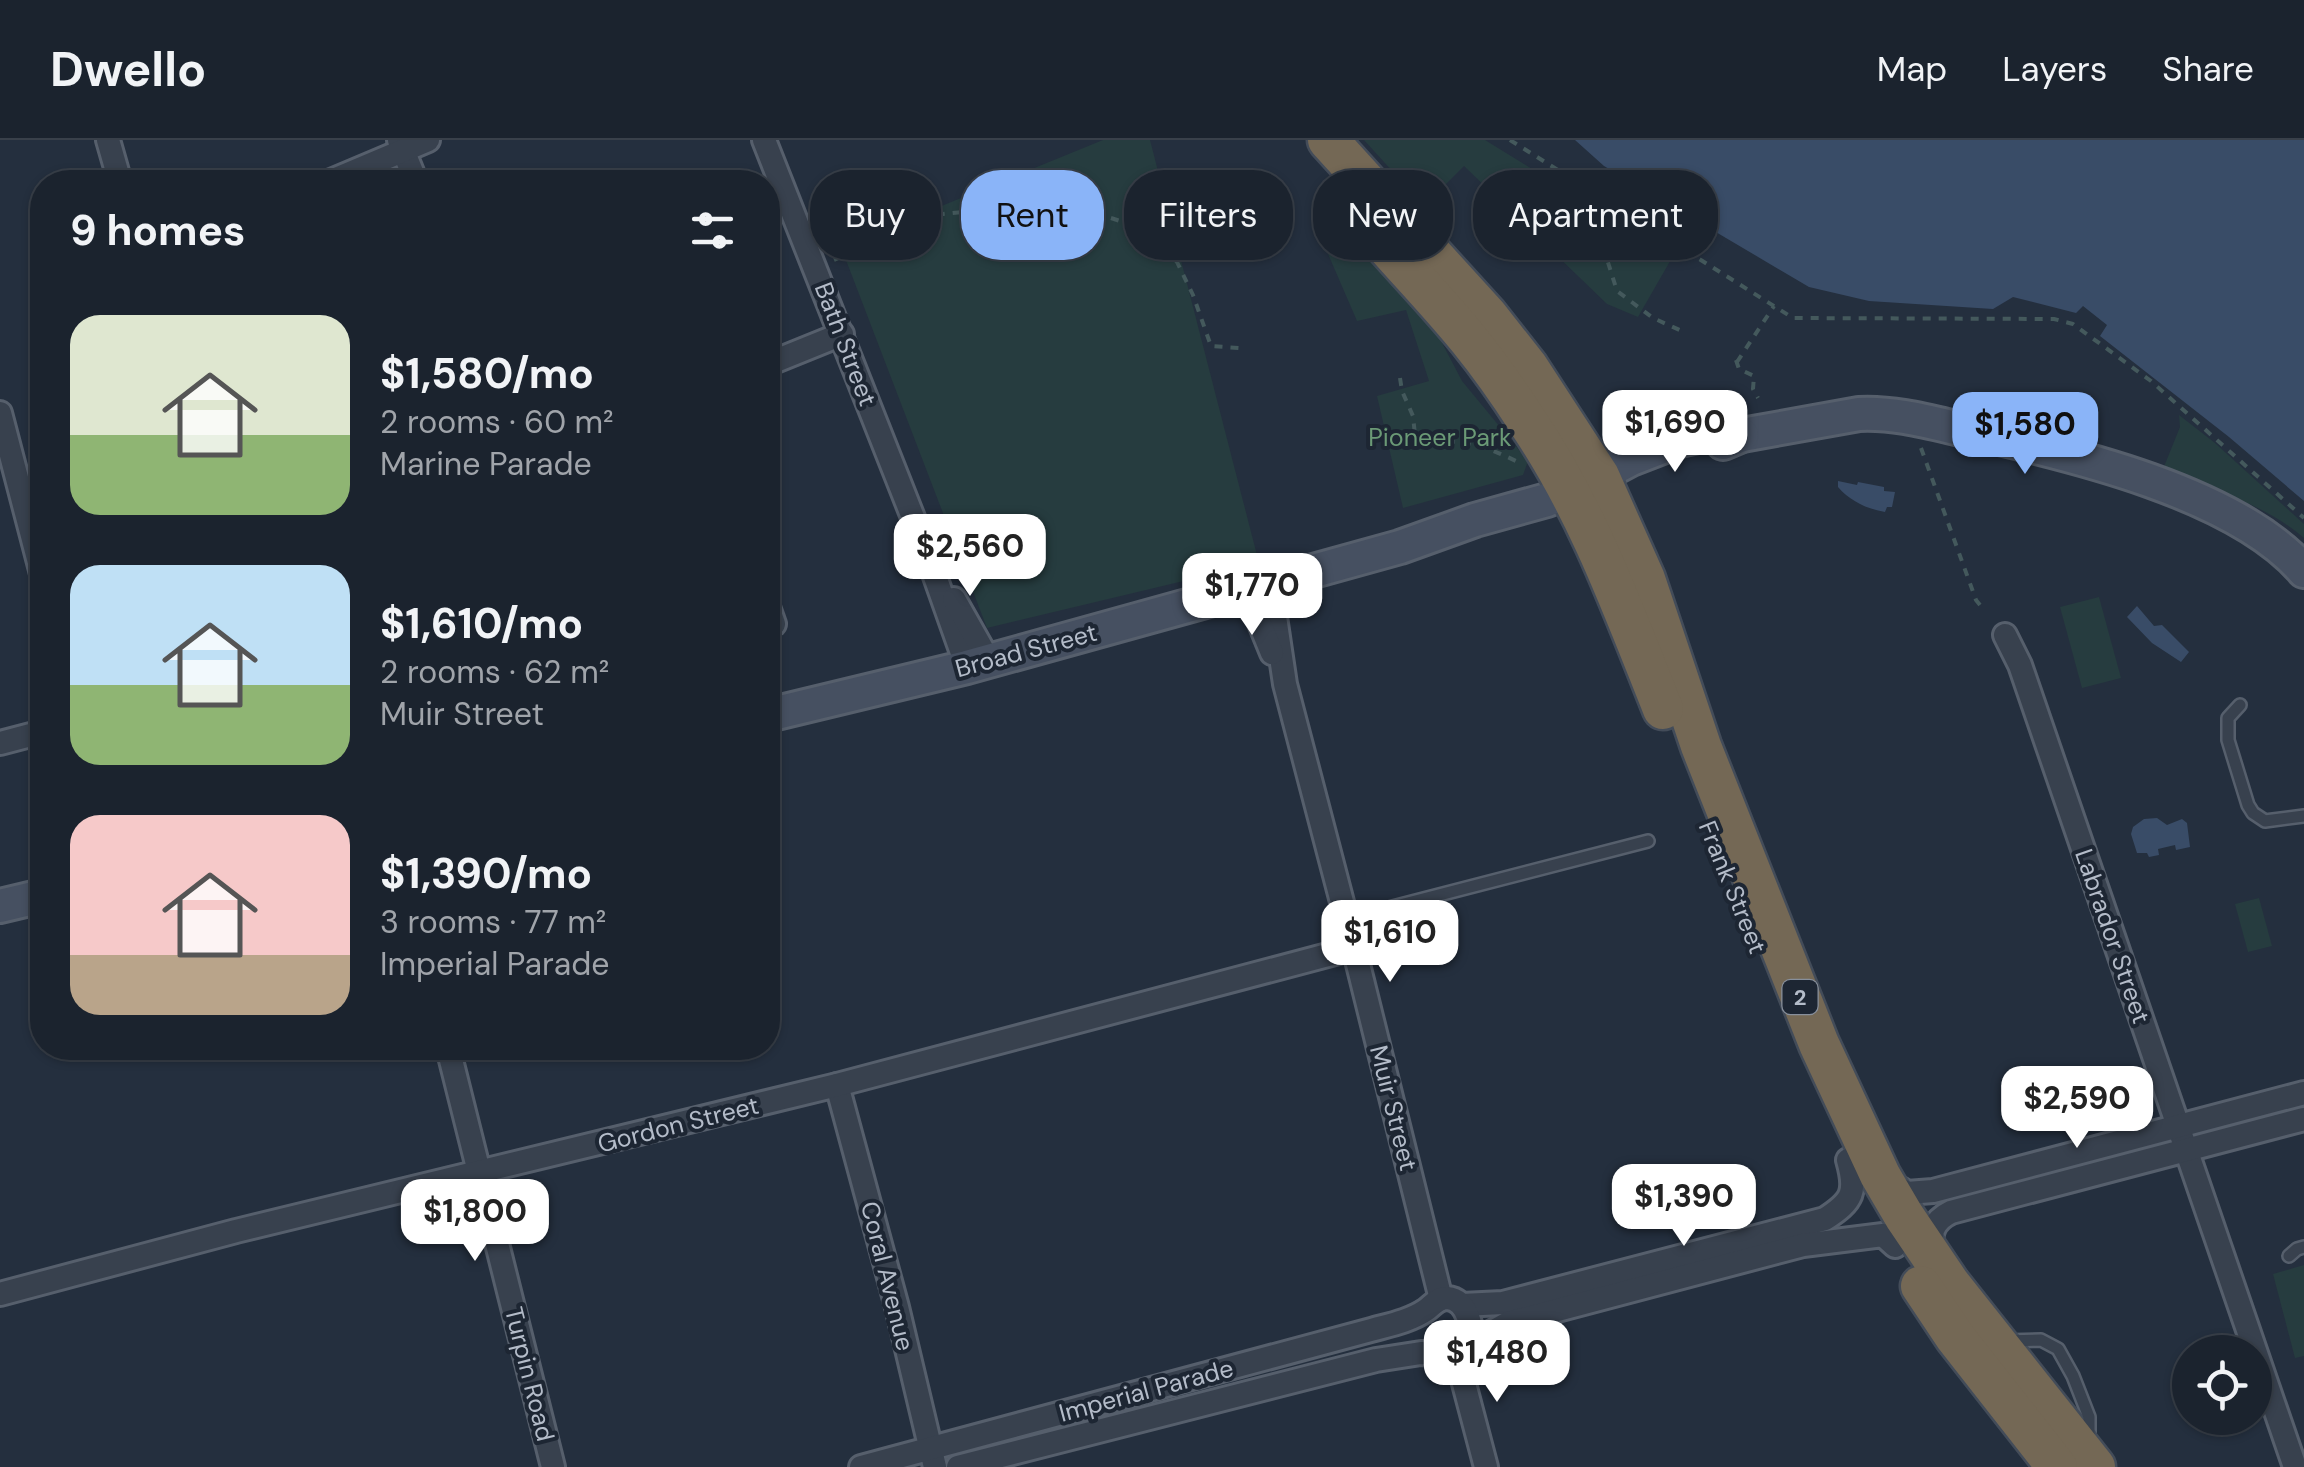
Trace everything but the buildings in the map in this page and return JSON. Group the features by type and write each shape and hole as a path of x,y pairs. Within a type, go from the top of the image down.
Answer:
{"highway":[{"name":"2","path":"1301,140 1361,218 1468,340 1529,424 1584,483"},
{"name":"2","path":"1328,140 1458,280 1528,367 1584,483"},
{"name":"Frank Street","path":"1584,483 1618,592 1820,1104 1864,1167 1913,1251 1955,1337 2080,1465"},
{"name":"Frank Street","path":"1913,1251 1995,1342 2080,1465"}],"street":[{"path":"108,140 117,170"},
{"path":"352,170 401,145 428,140"},
{"name":"Bath Street","path":"764,140 776,170"},
{"path":"401,145 411,170"},
{"name":"Bath Street","path":"780,179 924,548 978,664"},
{"path":"780,359 842,334"},
{"path":"0,413 30,528"},
{"name":"Broad Street","path":"780,713 978,664 1400,548 1492,532 1534,520 1553,512 1584,483 1630,459 1680,440 1707,434 1742,436 1859,414 1907,418 2114,468 2203,502 2264,536 2304,571"},
{"name":"Muir Street","path":"1258,586 1444,1304"},
{"name":"Labrador Street","path":"2004,635 2020,665 2295,1467"},
{"path":"0,743 30,735"},
{"path":"0,906 30,899"},
{"name":"Gordon Street","path":"0,1294 236,1231 837,1085 1354,948"},
{"name":"Turpin Road","path":"451,1060 553,1467"},
{"name":"Coral Avenue","path":"837,1085 897,1307 932,1458"},
{"path":"1864,1167 1907,1193 1933,1191 2304,1093"},
{"path":"1913,1251 1939,1219 1950,1212 2304,1119"},
{"name":"Imperial Parade","path":"958,1467 1376,1360 1456,1352 1508,1323 1826,1219 1852,1195 1854,1181 1864,1167"},
{"name":"Imperial Parade","path":"861,1467 932,1458 1084,1406 1372,1330 1444,1304 1503,1303 1803,1245 1883,1234 1913,1251"},
{"path":"1444,1304 1472,1331 1456,1352 1432,1343 1428,1331 1426,1319 1444,1304"},
{"path":"1456,1352 1486,1467"},
{"path":"1084,1406 1091,1434"}],"lane":[{"path":"2240,705 2228,718 2228,740 2253,814 2265,822 2304,816"},
{"path":"1346,919 1648,842"},
{"path":"2289,1256 2304,1247"}],"path":[{"path":"1510,140 1558,170"},
{"path":"816,268 943,214 1001,208 1082,209 1145,229 1177,262 1212,346 1239,348"},
{"path":"1607,260 1617,291 1654,318 1684,332"},
{"path":"1701,260 1793,318 2054,319 2073,324 2152,382 2304,518"},
{"path":"1758,398 1753,388 1754,376 1739,369 1737,361 1774,306"},
{"path":"1400,378 1420,441 1427,445 1442,440 1468,442 1519,463"},
{"path":"1919,442 1976,600 1984,610"}],"green space":[{"path":"1103,140 1150,140 1158,170 1124,170 1124,260 1181,260 1259,563 987,628 846,260 941,260 941,206 961,198 961,260 1104,260 1104,170 1030,170"},
{"path":"1364,140 1485,140 1534,170 1473,170 1473,175 1464,166 1453,177 1453,170 1391,170"},
{"name":"Pioneer Park","path":"1331,260 1371,260 1439,337 1462,381 1528,461 1523,475 1403,508 1377,396 1429,381 1406,310 1357,321"},
{"path":"1561,260 1671,260 1638,317 1607,304"},
{"path":"2179,415 2304,524 2304,538 2273,516 2239,500 2167,478 2163,469 2180,427"},
{"path":"2099,597 2121,678 2082,688 2060,607"},
{"path":"2259,898 2272,946 2248,952 2235,904"},
{"path":"2304,1265 2304,1356 2295,1358 2273,1274"}],"water":[{"path":"1575,140 2304,140 2304,501 2100,336 2107,325 2083,306 2076,313 2013,297 1993,309 1869,301 1809,287 1718,233 1718,170 1611,170"},
{"path":"1838,481 1895,492 1892,507 1885,512 1859,504 1838,487"},
{"path":"2137,606 2154,626 2162,625 2189,652 2181,662 2152,643 2127,617"},
{"path":"2157,818 2167,825 2182,819 2187,823 2190,847 2158,849 2159,855 2149,857 2147,853 2137,853 2131,834 2133,827 2144,819"}]}
